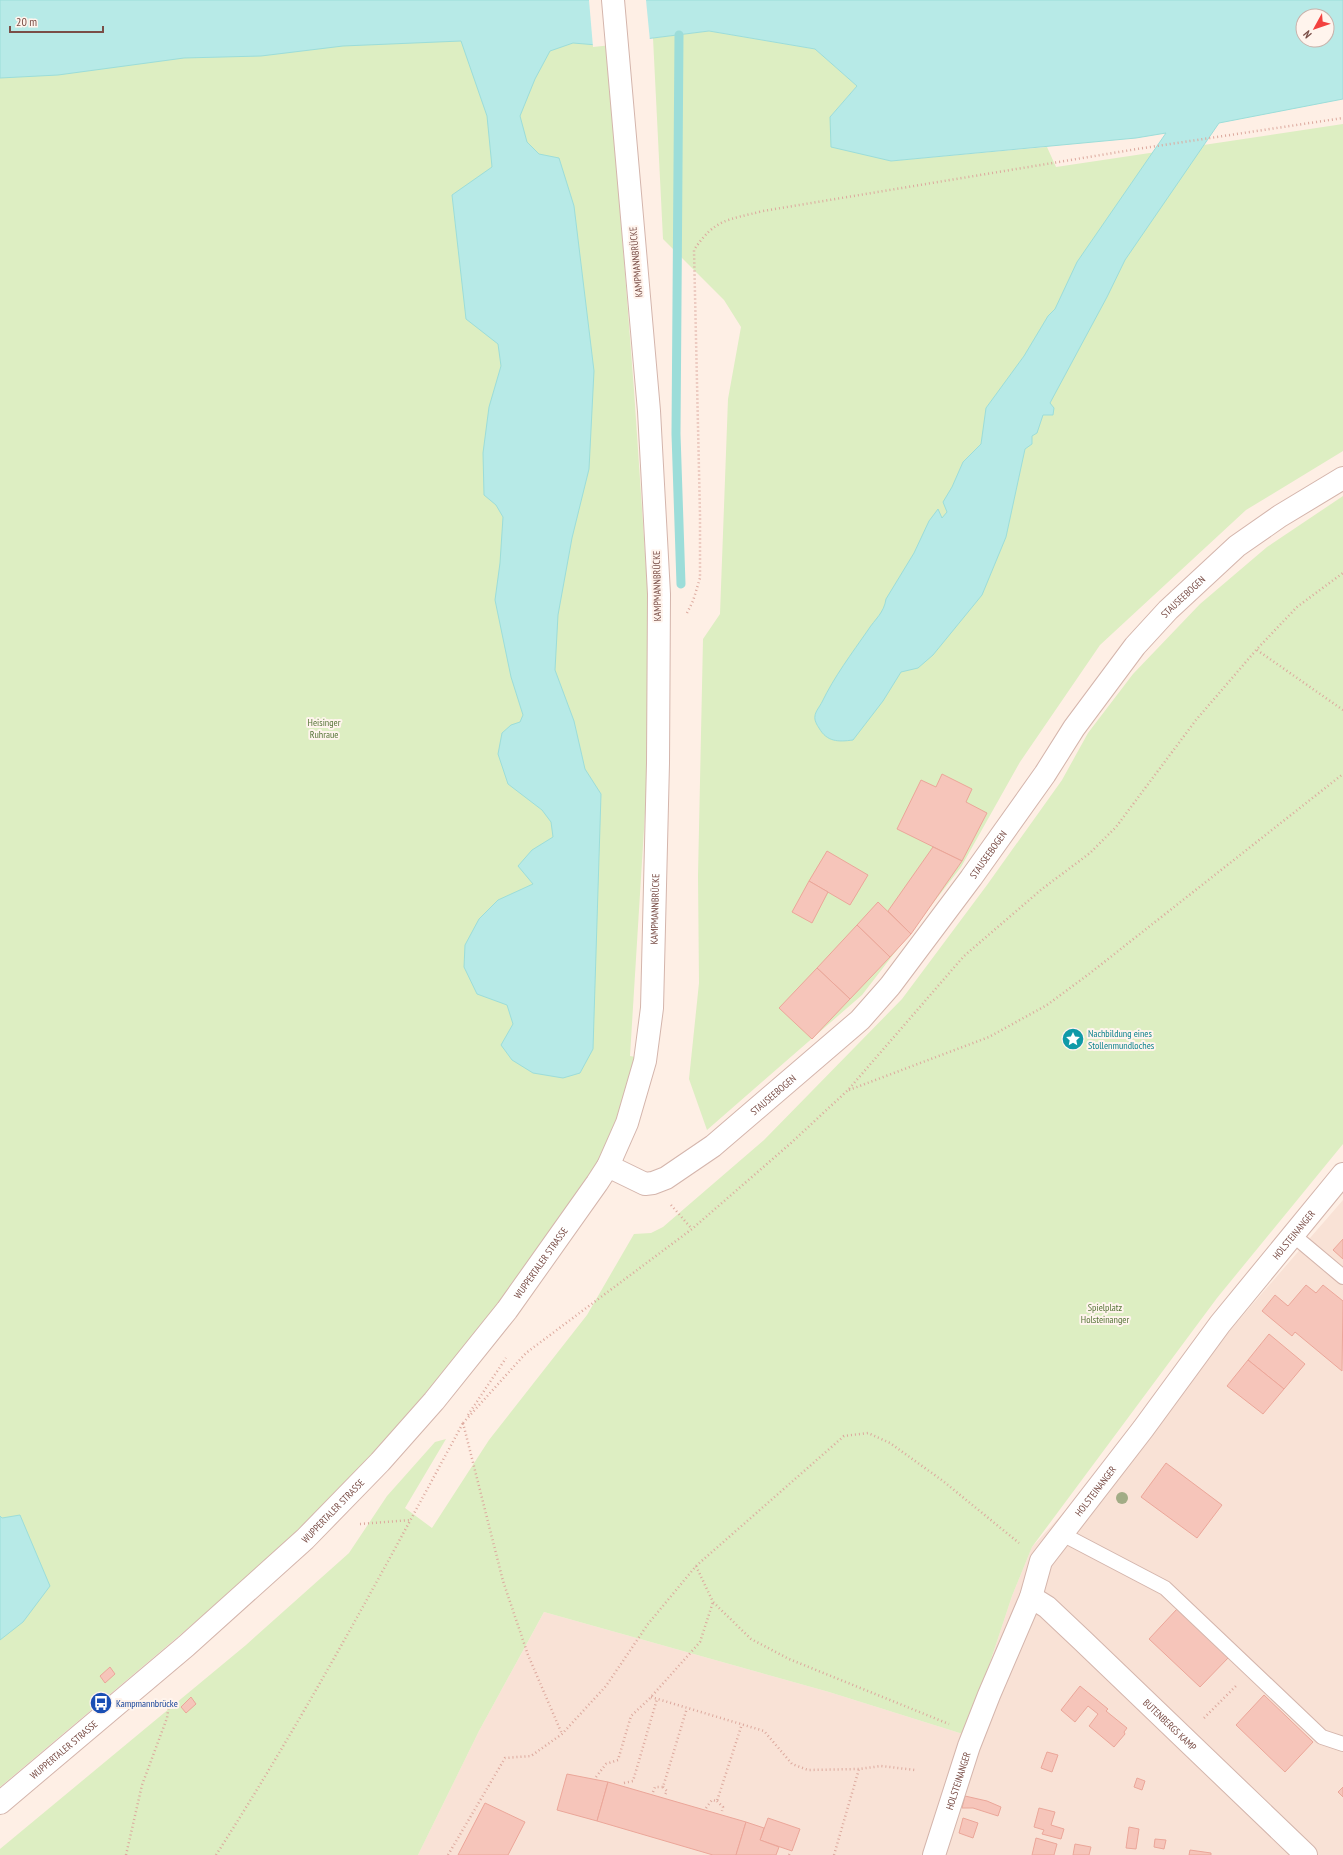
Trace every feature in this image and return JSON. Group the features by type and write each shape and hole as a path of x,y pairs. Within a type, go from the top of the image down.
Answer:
{"street":[{"name":"KAMPMANNBRÜCKE","path":"608,1166 627,1123 645,1061 652,1008 657,787 659,594 649,411 613,0"},
{"name":"STAUSEEBOGEN","path":"608,1166 645,1184 653,1183 666,1178 713,1146 860,1020 890,986 972,878 1045,774 1074,728 1135,646 1173,605 1237,546 1280,516 1343,478"},
{"name":"WUPPERTALER STRASSE","path":"0,1803 148,1678 305,1539 380,1462 434,1401 507,1310 608,1166"},
{"name":"HOLSTEINANGER","path":"934,1855 973,1734 1031,1597 1041,1561 1143,1429 1220,1324 1343,1174"},
{"name":"BUTENBERGS KAMP","path":"1031,1597 1047,1607 1306,1855"}],"lane":[{"path":"1293,1235 1343,1277"},
{"path":"1062,1534 1165,1588 1322,1737 1343,1744"}],"path":[{"path":"658,636 671,629 683,619 693,601 700,578 694,250 704,235 721,222 763,211 1136,149 1343,118"},
{"path":"216,1855 259,1788 316,1692 463,1423 526,1353 692,1229 786,1148 848,1090 964,956 1042,889 1090,853 1116,827 1196,720 1256,649 1297,607 1343,573"},
{"path":"1256,649 1343,710"},
{"path":"848,1090 990,1036 1047,1005 1089,974 1343,774"},
{"path":"672,1206 692,1229"},
{"path":"463,1423 503,1581 528,1655 562,1734"},
{"path":"448,1855 505,1758 531,1756 562,1734 606,1686 648,1624 696,1566 844,1436 868,1433 890,1443 943,1481 1041,1561"},
{"path":"337,1507 351,1524 411,1520"},
{"path":"696,1566 713,1602 751,1639 789,1659 973,1734"},
{"path":"596,1777 606,1764 618,1760 631,1716 651,1697 700,1642 713,1602"},
{"path":"1200,1723 1252,1671"},
{"path":"126,1855 142,1785 167,1718 169,1704 148,1678"},
{"path":"651,1697 764,1730 792,1764 808,1770 859,1769 881,1766 915,1770"},
{"path":"624,1783 633,1781 657,1699"},
{"path":"663,1787 687,1708"},
{"path":"717,1801 742,1724"},
{"path":"834,1855 859,1769"},
{"path":"492,1780 496,1783"},
{"path":"653,1792 655,1787 663,1787 667,1791 665,1794"},
{"path":"706,1808 712,1800 717,1801 723,1807 722,1811"}],"shaded area":[{"path":"1343,1200 1343,1855 418,1855 479,1731 544,1612 829,1692 966,1735 1012,1596 1032,1547 1225,1336"}],"green space":[{"name":"Heisinger Ruhraue","path":"0,0 602,0 608,52 634,390 648,598 648,764 630,1056 641,1058 607,1160 432,1398 300,1529 206,1613 0,1787"},
{"path":"709,31 815,49 857,86 830,117 891,161 1047,147 1056,167 1343,124 1343,451 1246,510 1100,645 1020,762 961,867 862,995 707,1130 689,1079 699,983 698,876 703,639 720,614 728,399 741,327 724,300 663,239 653,38"},
{"name":"Spielplatz Holsteinanger","path":"1343,496 1343,1144 1217,1298 1032,1547 1012,1596 966,1735 829,1692 544,1612 479,1731 418,1855 0,1855 0,1849 246,1645 349,1553 387,1496 435,1442 446,1439 405,1508 432,1528 489,1440 587,1315 634,1234 651,1233 663,1227 764,1140 902,999 987,885 1062,780 1088,733 1133,674 1200,604 1267,547"}],"water":[{"path":"0,0 1343,0 1343,99 1219,123 1125,260 1107,297 1050,403 1054,408 1053,415 1043,415 1037,433 1032,436 1032,444 1025,449 1006,537 982,595 933,655 918,668 901,672 883,701 853,740 848,741 833,740 822,733 815,721 815,714 832,683 881,612 886,599 914,553 929,521 938,509 942,518 947,512 943,502 952,487 963,462 981,444 986,408 1024,356 1048,316 1055,309 1077,262 1166,133 1136,138 891,161 831,147 830,117 857,86 815,49 709,31 597,45 573,43 550,51 535,79 520,116 527,142 539,154 559,158 574,206 594,371 589,469 572,538 558,615 555,670 574,721 585,769 601,794 593,1049 580,1073 563,1078 533,1073 512,1060 501,1045 513,1024 507,1005 477,994 464,967 465,945 479,919 498,900 533,884 518,866 532,850 553,837 551,822 542,810 508,784 498,754 502,733 511,725 520,722 523,715 511,677 495,600 500,563 503,517 496,505 484,495 483,453 489,407 501,366 498,344 466,319 452,195 492,167 487,116 461,41 343,46 261,56 184,58 58,75 0,78"},
{"path":"20,1515 50,1586 23,1622 0,1640 0,1516 2,1518"}],"pier":[{"path":"589,0 646,0 650,41 593,47"}],"building":[{"path":"942,774 972,789 966,802 987,813 962,861 897,829 921,780 936,787"},
{"path":"933,847 962,861 911,934 888,911"},
{"path":"827,851 868,875 850,905 809,881"},
{"path":"809,881 828,892 812,923 792,912"},
{"path":"878,902 911,934 890,957 857,925"},
{"path":"857,925 890,957 850,999 817,968"},
{"path":"817,968 850,999 812,1039 779,1008"},
{"path":"1343,1239 1343,1259 1333,1250"},
{"path":"1306,1285 1316,1293 1323,1285 1343,1301 1342,1371 1295,1332 1292,1336 1262,1311 1275,1295 1288,1306"},
{"path":"1269,1334 1305,1364 1284,1389 1248,1360"},
{"path":"1248,1360 1284,1389 1263,1414 1227,1386"},
{"path":"1166,1463 1222,1505 1197,1538 1141,1497"},
{"path":"1177,1609 1229,1657 1200,1687 1149,1639"},
{"path":"110,1667 115,1674 105,1683 100,1676"},
{"path":"1080,1686 1108,1709 1106,1711 1127,1728 1124,1732 1125,1734 1114,1747 1089,1726 1098,1714 1088,1706 1075,1722 1061,1710"},
{"path":"1264,1695 1313,1742 1285,1772 1236,1725"},
{"path":"191,1697 196,1704 186,1713 181,1707"},
{"path":"1047,1752 1058,1755 1052,1772 1041,1768"},
{"path":"567,1774 608,1782 597,1821 557,1810"},
{"path":"1137,1778 1145,1781 1142,1790 1134,1787"},
{"path":"608,1782 746,1822 736,1855 713,1855 597,1821"},
{"path":"1343,1787 1343,1797 1338,1792"},
{"path":"965,1796 987,1801 1001,1807 998,1816 973,1808 962,1808"},
{"path":"485,1803 525,1822 508,1855 458,1855"},
{"path":"1039,1808 1055,1812 1051,1825 1064,1829 1061,1839 1042,1834 1044,1830 1034,1827"},
{"path":"768,1818 800,1829 792,1851 760,1840"},
{"path":"963,1818 978,1823 973,1838 959,1833"},
{"path":"746,1822 764,1828 760,1840 779,1847 776,1855 736,1855"},
{"path":"1129,1827 1139,1829 1136,1849 1126,1848"},
{"path":"1036,1838 1057,1844 1054,1855 1032,1855"},
{"path":"1155,1839 1166,1840 1164,1849 1154,1847"},
{"path":"1075,1844 1091,1847 1089,1855 1073,1855"},
{"path":"1190,1850 1211,1853 1211,1855 1189,1855"}],"waterway":[{"path":"679,35 676,434 681,584"}],"place":[{"name":"Nachbildung eines Stollenmundloches","path":"1073,1039"},
{"name":"Kampmannbrücke","path":"101,1703"}]}
